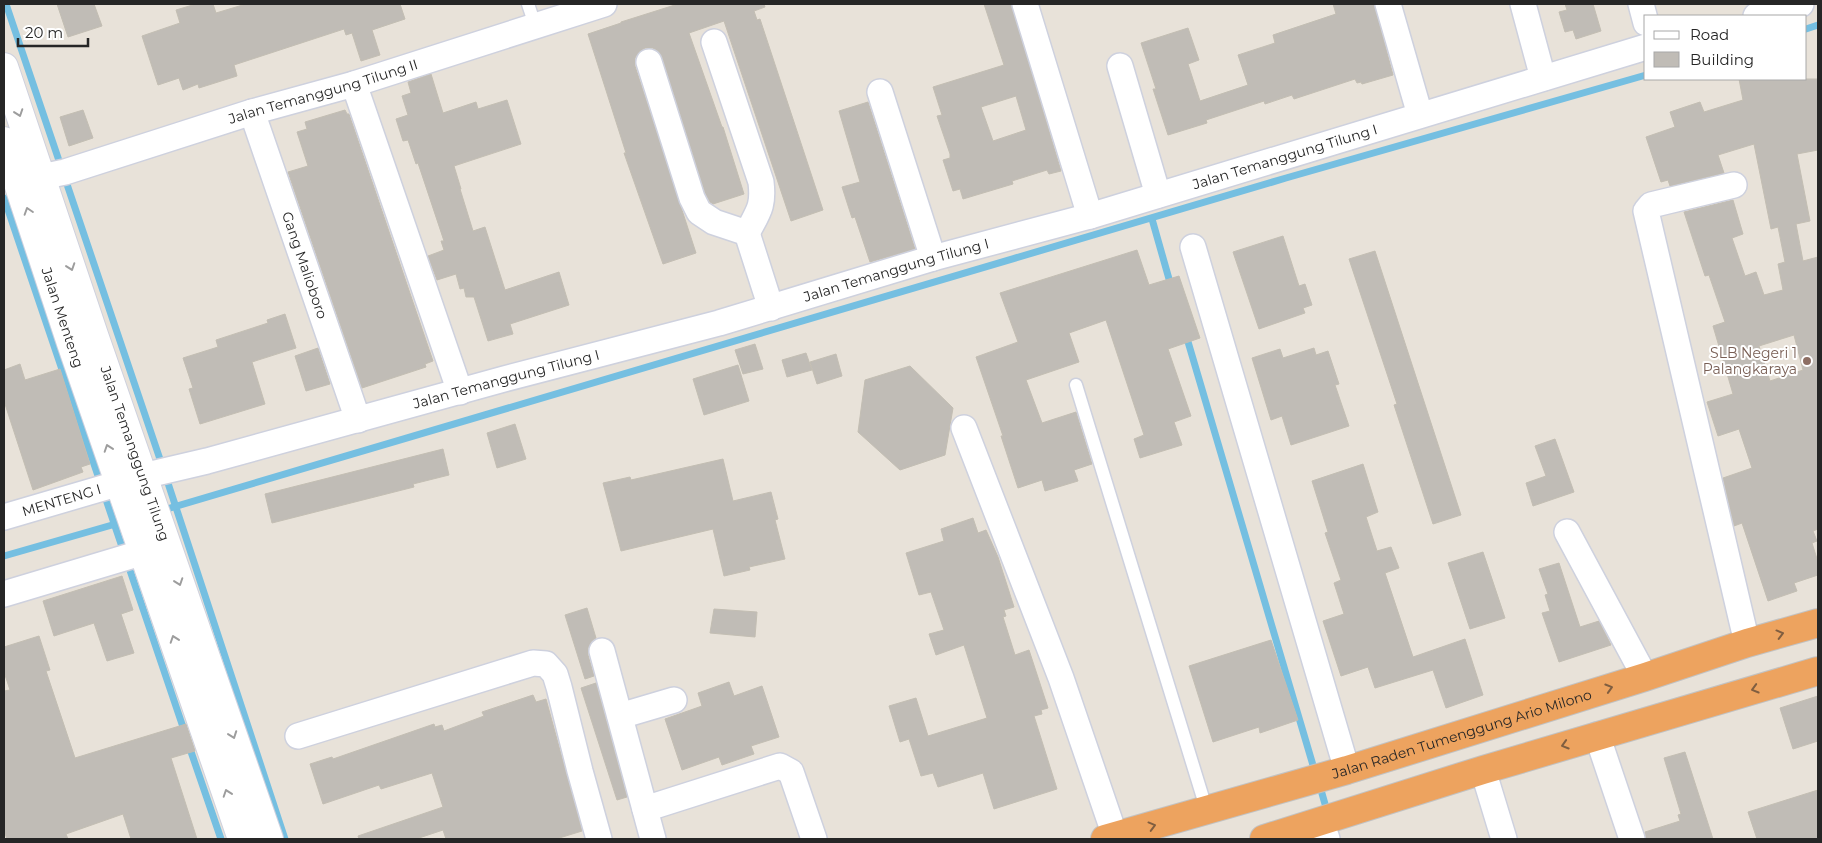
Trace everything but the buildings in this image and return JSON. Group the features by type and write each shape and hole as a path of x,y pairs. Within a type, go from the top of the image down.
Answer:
{"highway":[{"name":"Jalan Raden Tumenggung Ario Milono","path":"1110,838 1311,781 1645,677 1747,643 1818,624"},
{"path":"1264,839 1333,822 1405,795 1483,770 1818,671"},
{"path":"1393,756 1405,795"}],"street":[{"name":"Jalan Temanggung Tilung II","path":"20,178 65,172 252,112 354,84 532,14 604,4"},
{"path":"1026,4 1090,216"},
{"path":"1388,4 1420,115"},
{"path":"1524,4 1543,78"},
{"path":"1760,15 1800,4"},
{"path":"714,42 761,182 763,198 759,211 747,233 772,308"},
{"name":"Jalan Temanggung Tilung I","path":"133,485 358,420 772,308 933,258 1090,216 1644,48"},
{"path":"649,62 692,198 700,212 714,222 747,233"},
{"path":"1120,66 1158,195"},
{"name":"Jalan Temanggung Tilung","path":"4,67 20,178 133,485 149,544 209,704 268,839"},
{"path":"354,84 460,392"},
{"path":"880,92 933,258"},
{"name":"Gang Malioboro","path":"252,112 358,420"},
{"path":"4,141 20,178"},
{"path":"1734,185 1650,205 1646,211 1747,643"},
{"path":"1193,247 1346,770"},
{"path":"964,428 1061,678 1110,838"},
{"name":"MENTENG I","path":"4,517 133,485"},
{"path":"1567,532 1645,677"},
{"path":"4,594 149,544"},
{"path":"602,651 653,839"},
{"path":"298,736 533,663 546,664 554,674 559,687 599,839"},
{"path":"620,716 674,700"},
{"name":"Jalan Temanggung Tilung","path":"209,704 242,839"},
{"path":"1597,735 1632,839"},
{"path":"645,809 780,766 791,772 814,839"},
{"path":"1483,770 1504,839"}],"lane":[{"path":"1076,385 1207,811"}],"waterway":[{"path":"6,4 164,471 285,839"},
{"path":"1807,29 1818,25"},
{"path":"160,511 1286,178 1644,76"},
{"path":"4,198 185,733"},
{"path":"1152,219 1171,286"},
{"path":"1186,335 1315,772"},
{"path":"4,556 126,521"},
{"path":"188,743 221,839"},
{"path":"1319,783 1325,804"}],"place":[{"name":"SLB Negeri 1 Palangkaraya","path":"1807,361"}]}
